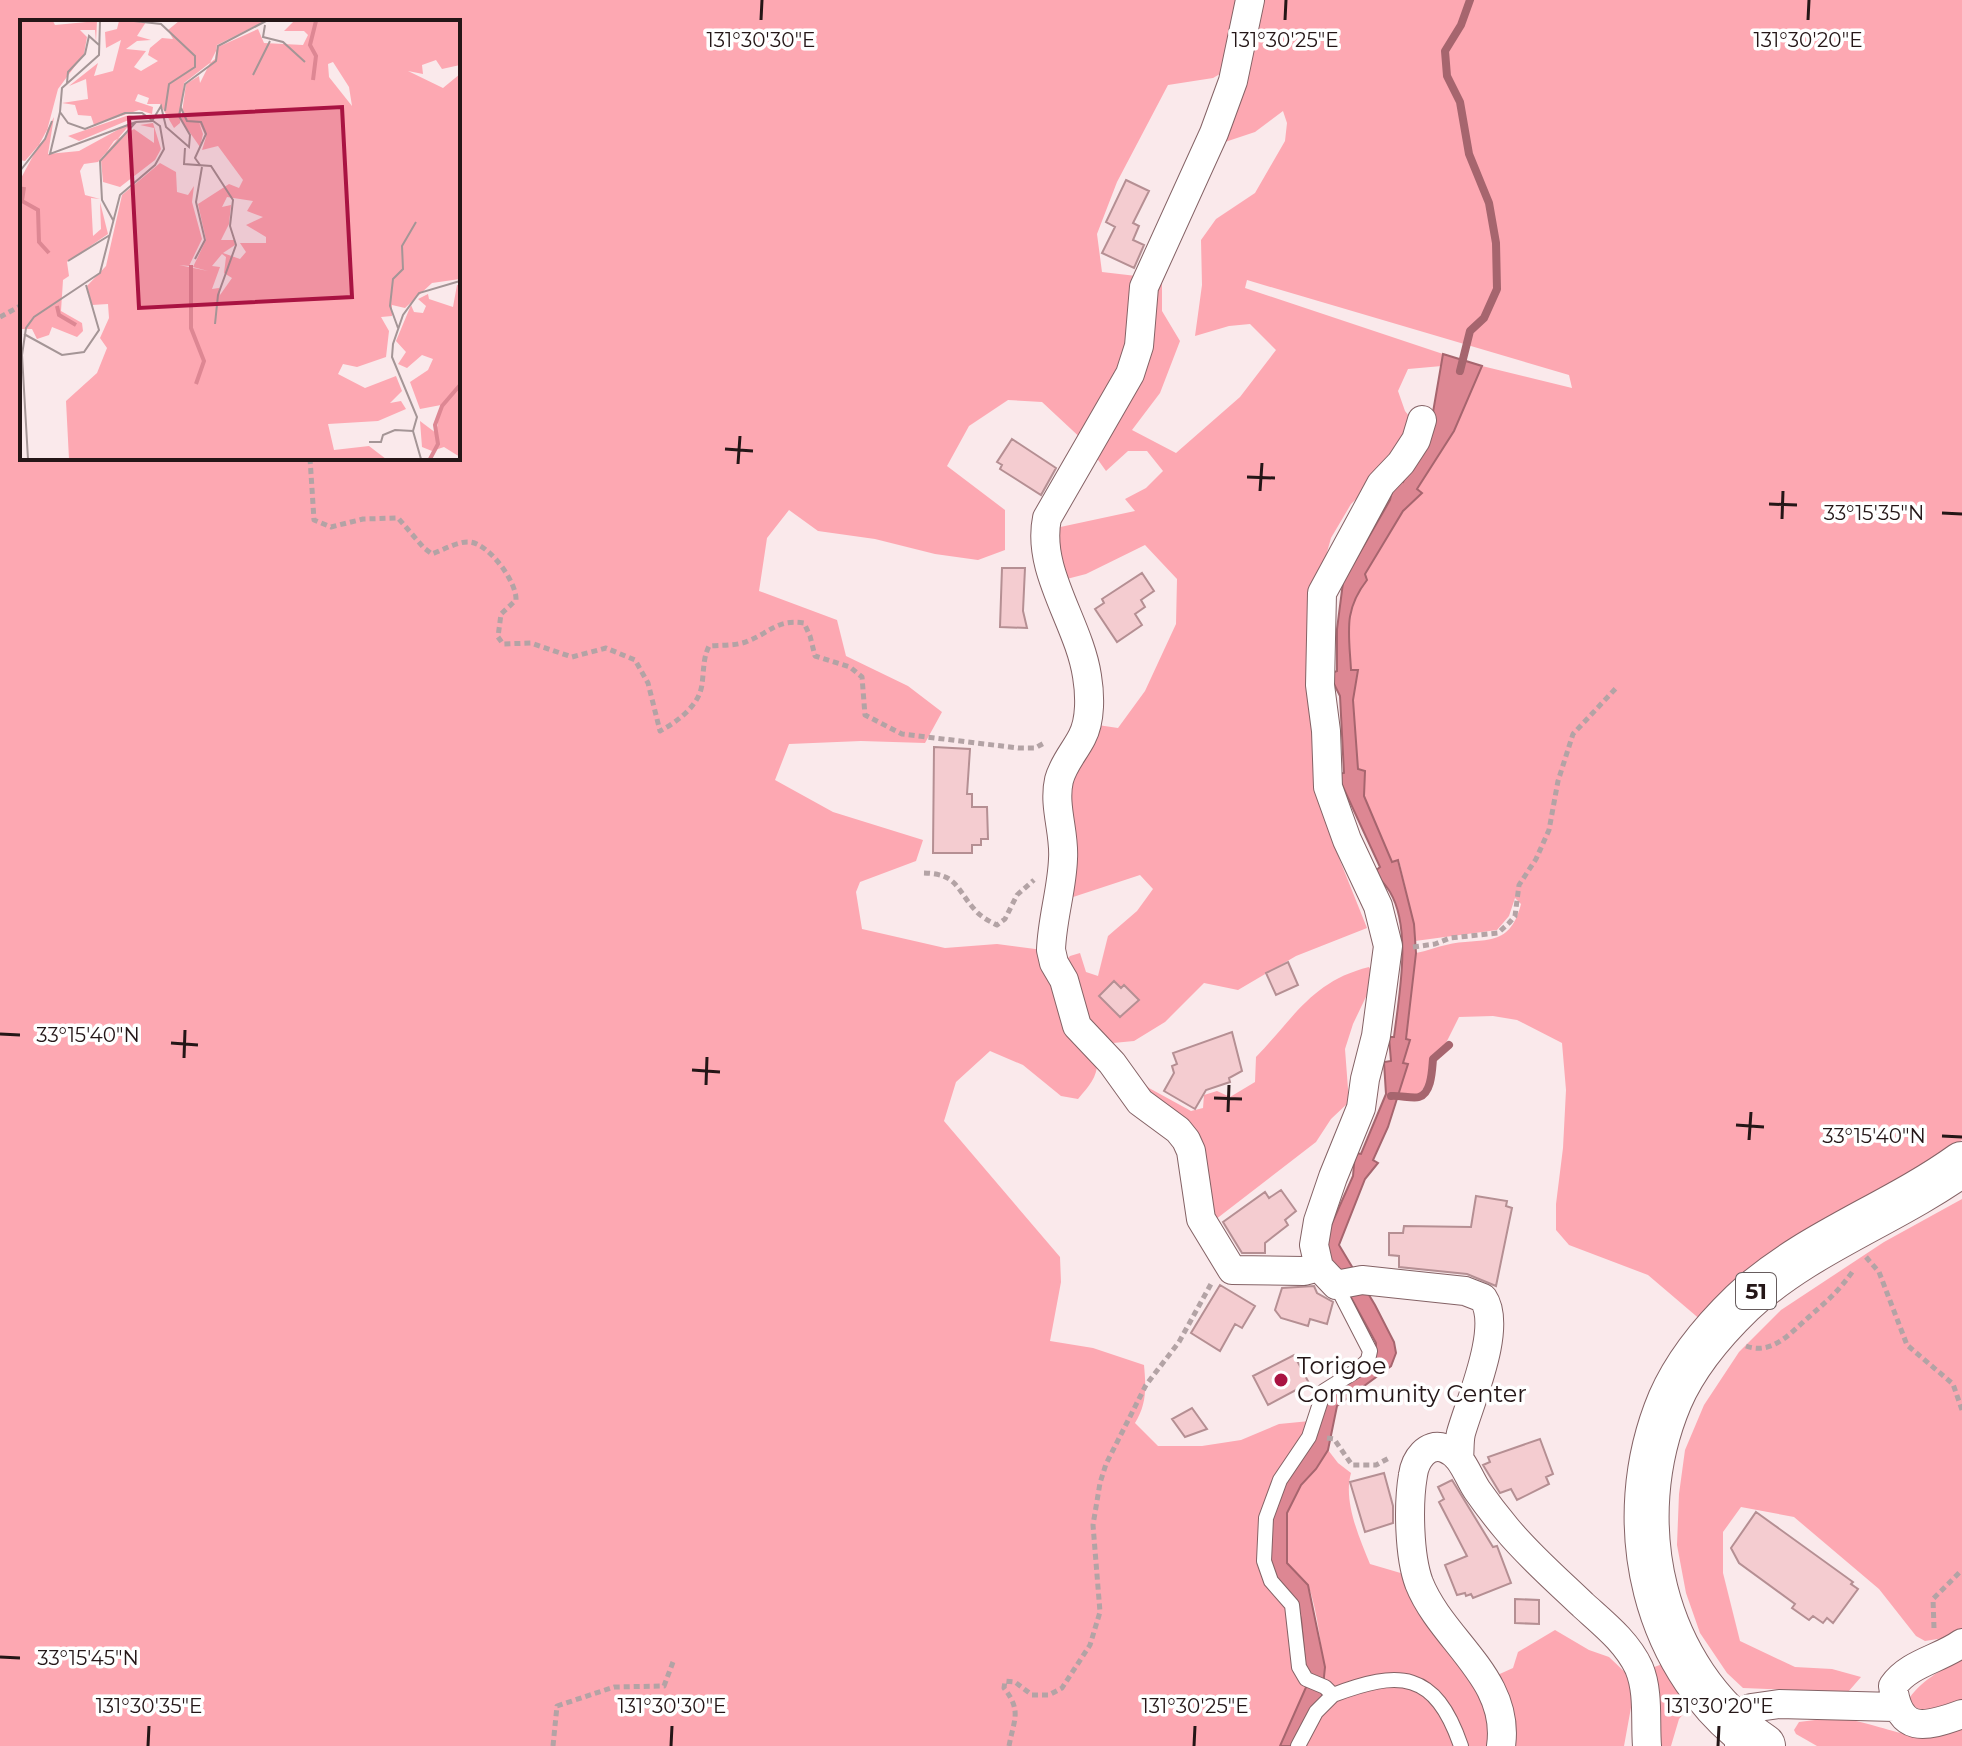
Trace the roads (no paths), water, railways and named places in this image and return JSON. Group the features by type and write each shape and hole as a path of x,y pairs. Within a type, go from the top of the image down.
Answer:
{"main road":[{"name":"51","path":"1748,1741 1709,1697 1657,1660 1661,1614 1648,1549 1646,1500 1653,1450 1671,1398 1702,1346 1765,1283 1792,1263 1962,1164"}],"street":[{"path":"1250,0 1233,81 1214,133 1144,287 1139,346 1130,374 1047,518 1044,530 1050,572 1080,647 1089,705 1084,734 1069,757 1059,781 1058,812 1064,836 1052,936 1054,963 1064,980 1077,1026 1112,1063 1140,1102 1178,1130 1186,1140 1191,1151 1201,1219 1232,1270 1304,1271 1340,1279 1465,1291 1478,1294 1487,1304 1490,1311 1488,1338 1461,1435 1459,1458"},
{"path":"1340,1279 1314,1245 1318,1221 1333,1177 1361,1108 1376,1036 1388,946 1378,906 1347,840 1328,787 1320,685 1322,593 1381,484 1401,463 1416,440 1422,420"},
{"path":"1501,1746 1502,1718 1493,1691 1431,1606 1414,1565 1411,1495 1416,1464 1424,1451 1432,1447 1442,1446 1459,1458 1505,1528 1624,1643 1657,1660 1645,1690 1647,1746"},
{"path":"1962,1643 1899,1677 1893,1686 1895,1707 1907,1721 1922,1724 1941,1722 1962,1714"},
{"path":"1748,1741 1751,1708 1779,1704 1895,1707"},
{"path":"1630,1746 1630,1740 1644,1715"}],"lane":[{"path":"1340,1279 1370,1351 1368,1360 1324,1391 1309,1437 1280,1480 1266,1518 1264,1561 1271,1581 1292,1605 1299,1667 1306,1679 1329,1691 1388,1680 1412,1681 1427,1691 1440,1707 1461,1746"},
{"path":"1298,1746 1329,1691"}],"waterway":[{"path":"1460,371 1470,331 1484,318 1497,289 1496,243 1489,203 1469,154 1460,102 1447,76 1445,51 1461,25 1470,0"},
{"path":"1391,1096 1423,1095 1427,1091 1433,1059 1449,1045"}],"place":[{"name":"Torigoe Community Center","path":"1281,1380"}]}
